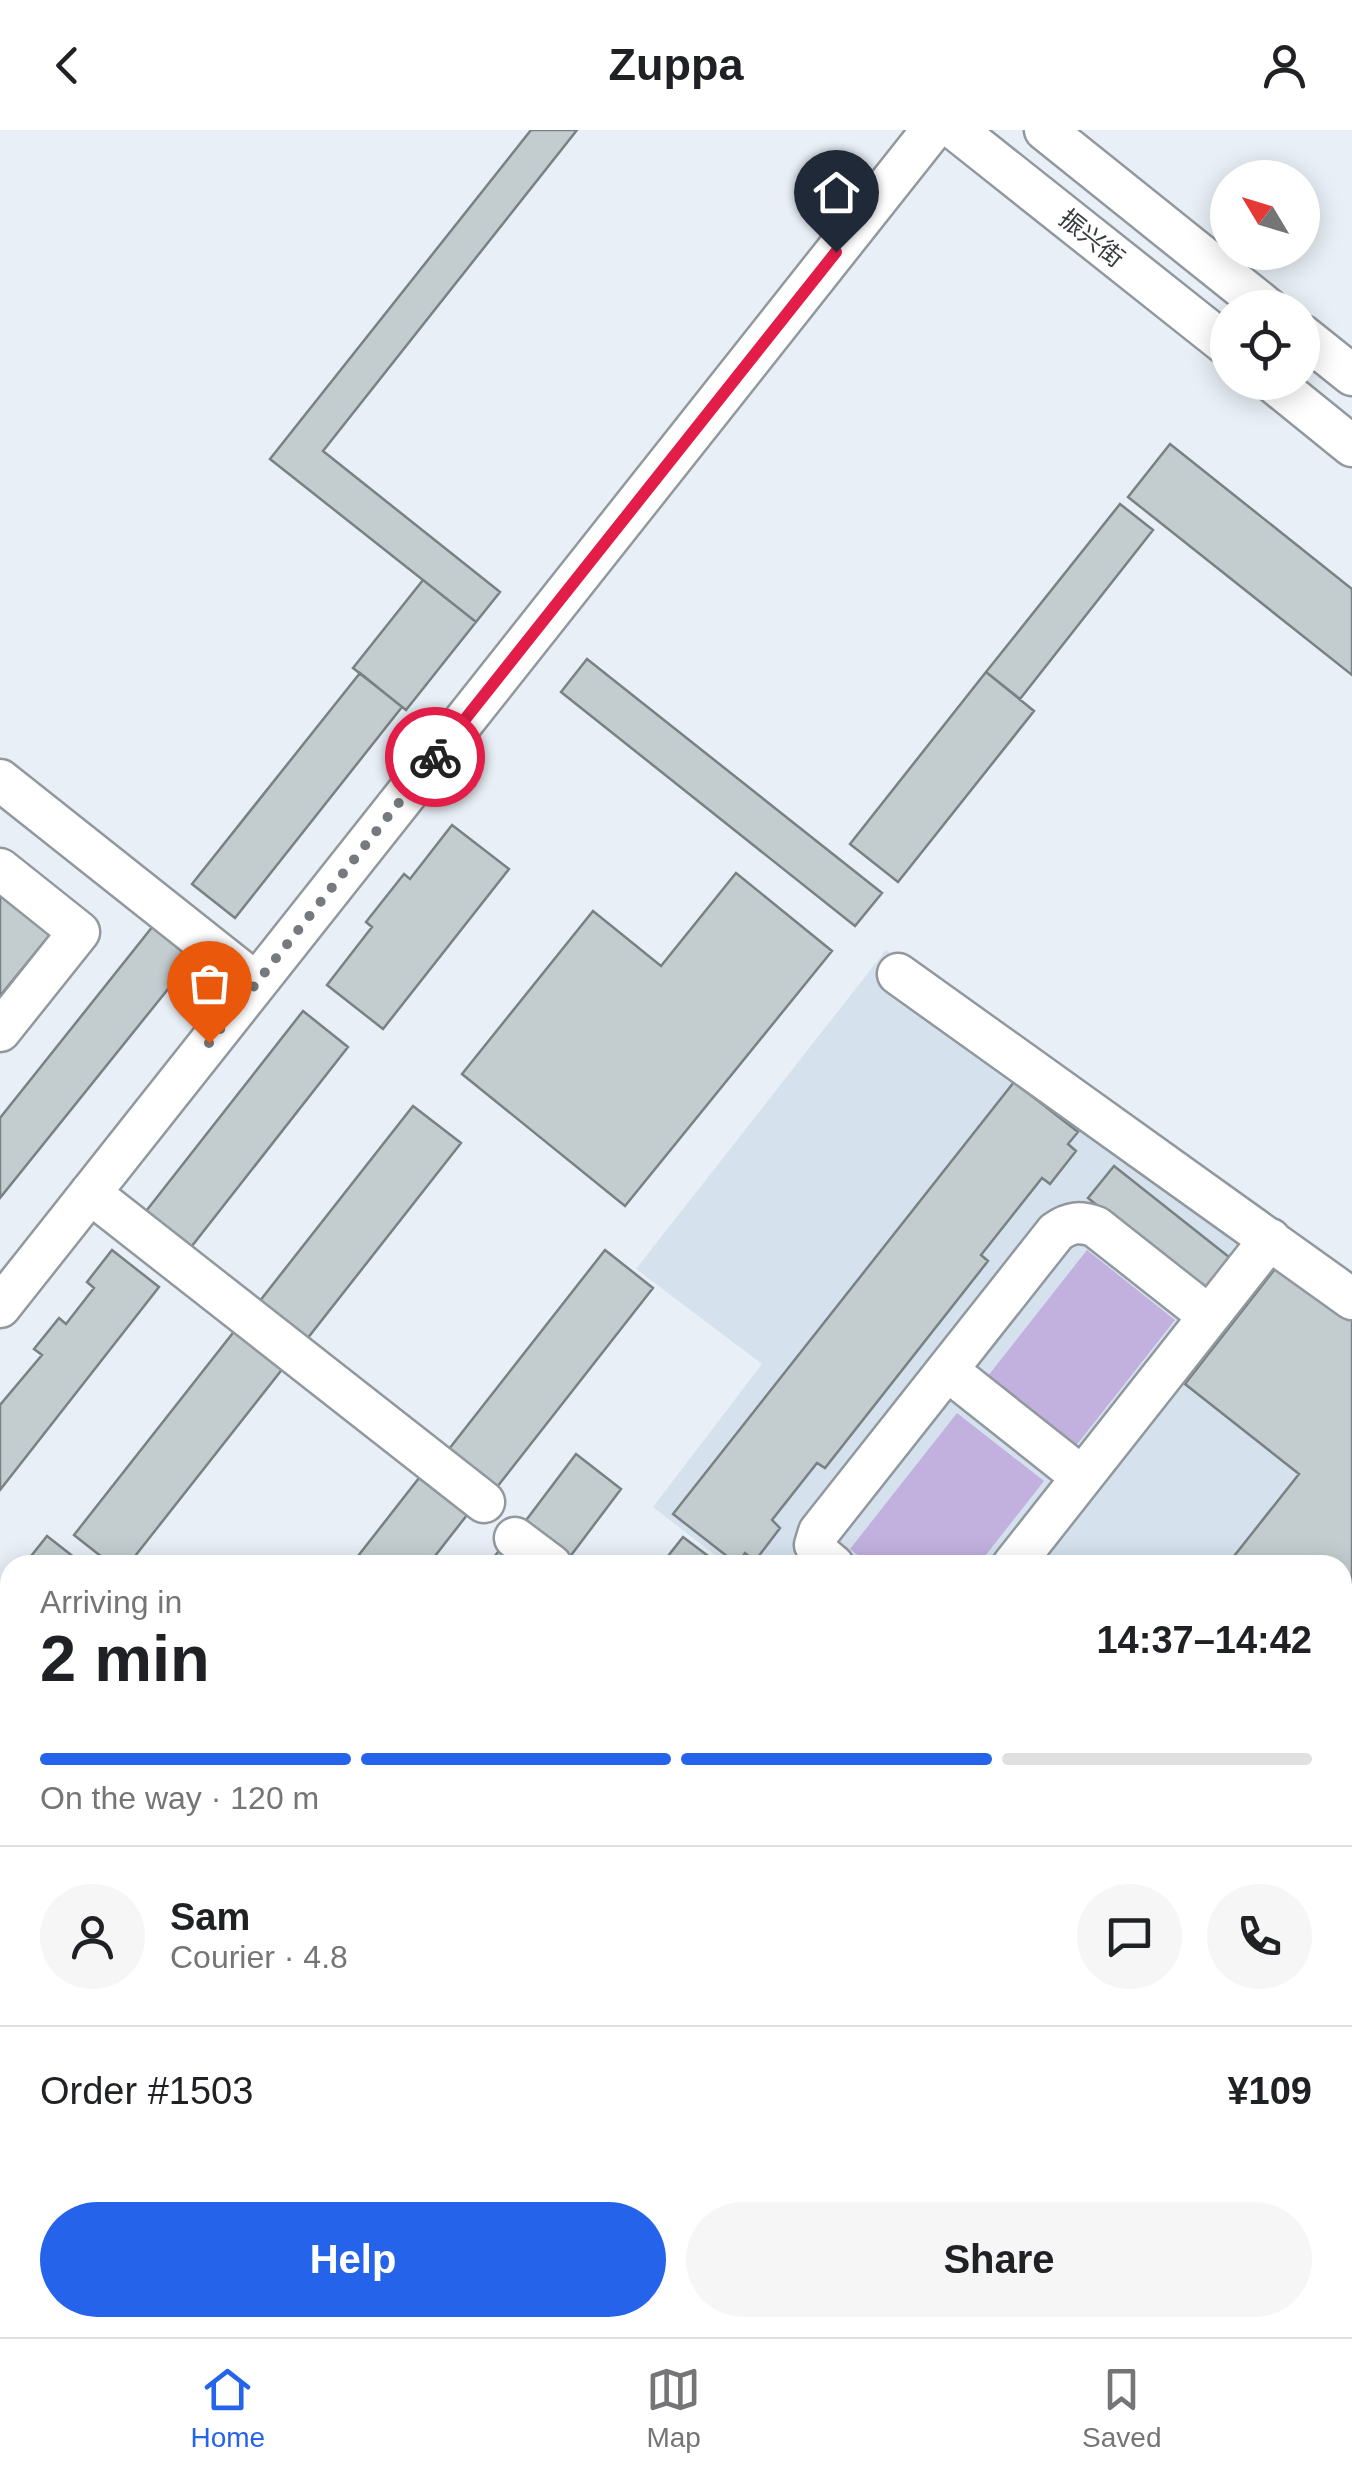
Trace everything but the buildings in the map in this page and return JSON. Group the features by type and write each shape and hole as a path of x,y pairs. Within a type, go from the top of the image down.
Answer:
{"street":[{"path":"0,1306 932,130"},
{"name":"振兴街","path":"956,130 1210,332"},
{"path":"1045,130 1245,290"},
{"path":"1320,350 1352,375"},
{"path":"1295,400 1352,446"},
{"path":"4,790 256,983"},
{"path":"0,869 79,932 0,1031"},
{"path":"898,974 1352,1300"},
{"path":"90,1193 484,1502"},
{"path":"820,1555 814,1545 819,1532 1066,1224 1083,1222 1096,1227 1209,1316"},
{"path":"1021,1555 1270,1239"},
{"path":"947,1370 1082,1477"},
{"path":"515,1538 538,1555"}],"shaded area":[{"path":"886,950 1352,1281 1352,1555 715,1555 653,1507 762,1364 636,1269"},
{"path":"1087,1250 1175,1320 1075,1447 987,1377"},
{"path":"957,1413 1044,1481 986,1555 858,1555 850,1549"}],"way so far":[{"path":"209,1043 435,757"}],"route":[{"path":"435,757 836,252"}]}
